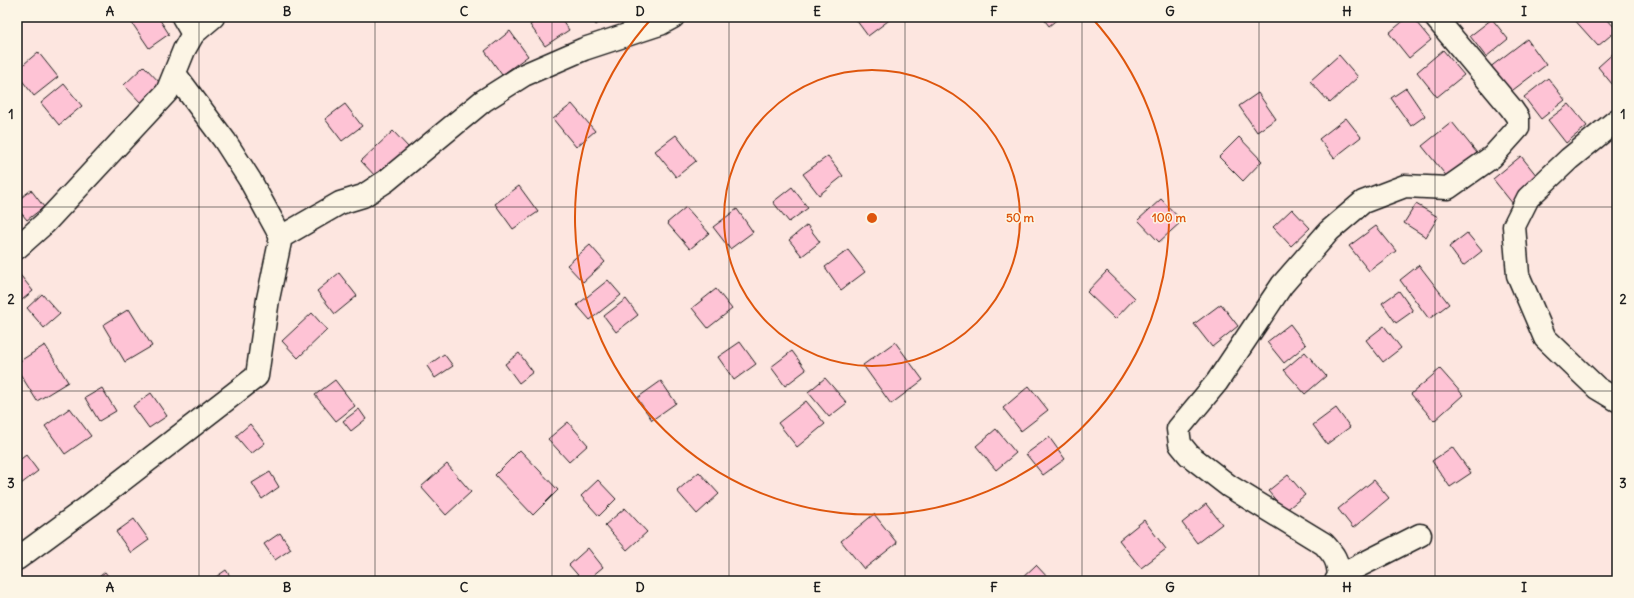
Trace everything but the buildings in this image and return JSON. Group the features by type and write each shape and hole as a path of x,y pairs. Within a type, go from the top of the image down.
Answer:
{"street":[{"path":"17,248 45,223 167,92 184,50 188,26 213,17"},
{"path":"281,237 340,203 363,196 386,181 483,101 524,75 584,49 653,26 673,17"},
{"path":"1337,578 1338,563 1334,555 1324,544 1229,486 1189,455 1180,444 1178,429 1217,382 1282,285 1329,231 1364,202 1405,186 1448,188 1492,157 1518,128 1518,118 1511,108 1435,17"},
{"path":"17,559 89,506 257,376 268,299 281,237 250,180 229,148 175,74"},
{"path":"1617,120 1569,159 1528,198 1514,226 1518,275 1545,338 1596,388 1617,400"},
{"path":"1337,578 1420,535"}]}
